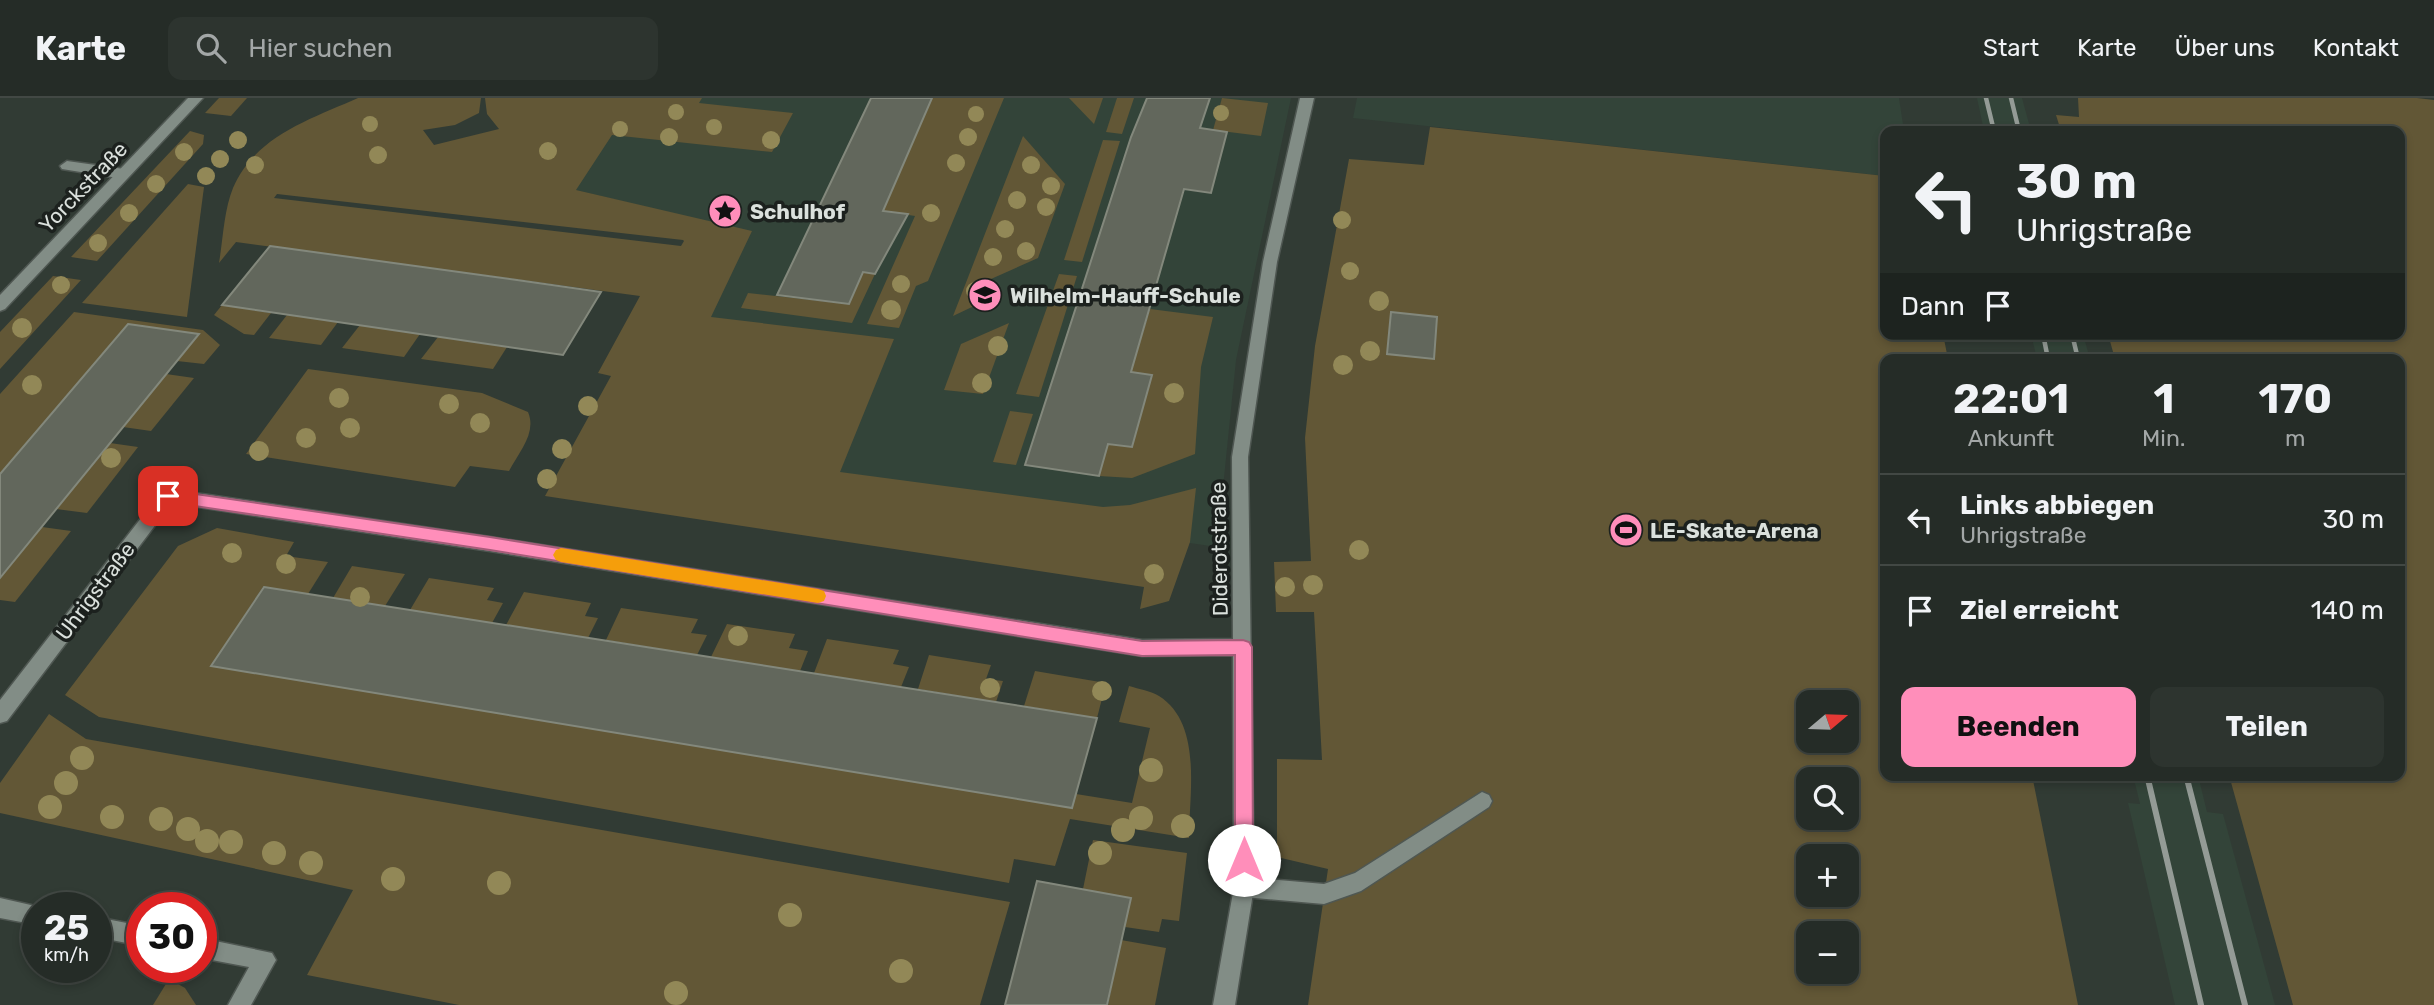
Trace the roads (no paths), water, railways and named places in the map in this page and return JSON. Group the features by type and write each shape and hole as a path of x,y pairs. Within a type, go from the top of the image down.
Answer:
{"street":[{"name":"Yorckstraße","path":"0,305 196,98"},
{"name":"Diderotstraße","path":"1224,1005 1244,887 1240,457 1270,262 1307,98"},
{"path":"67,166 124,174"},
{"name":"Uhrigstraße","path":"0,715 168,496 490,544 1142,648 1243,647"},
{"path":"1244,887 1324,894 1361,881 1482,801"},
{"path":"0,908 21,912"},
{"path":"217,951 265,960 239,1005"}],"railway":[{"path":"1986,98 1993,126"},
{"path":"2011,98 2018,126"},
{"path":"2044,340 2047,354"},
{"path":"2073,340 2077,354"},
{"path":"2148,781 2201,1005"},
{"path":"2188,781 2245,1005"}],"place":[{"name":"Schulhof","path":"725,211"},
{"name":"Wilhelm-Hauff-Schule","path":"985,295"},
{"name":"LE-Skate-Arena","path":"1626,530"}]}
